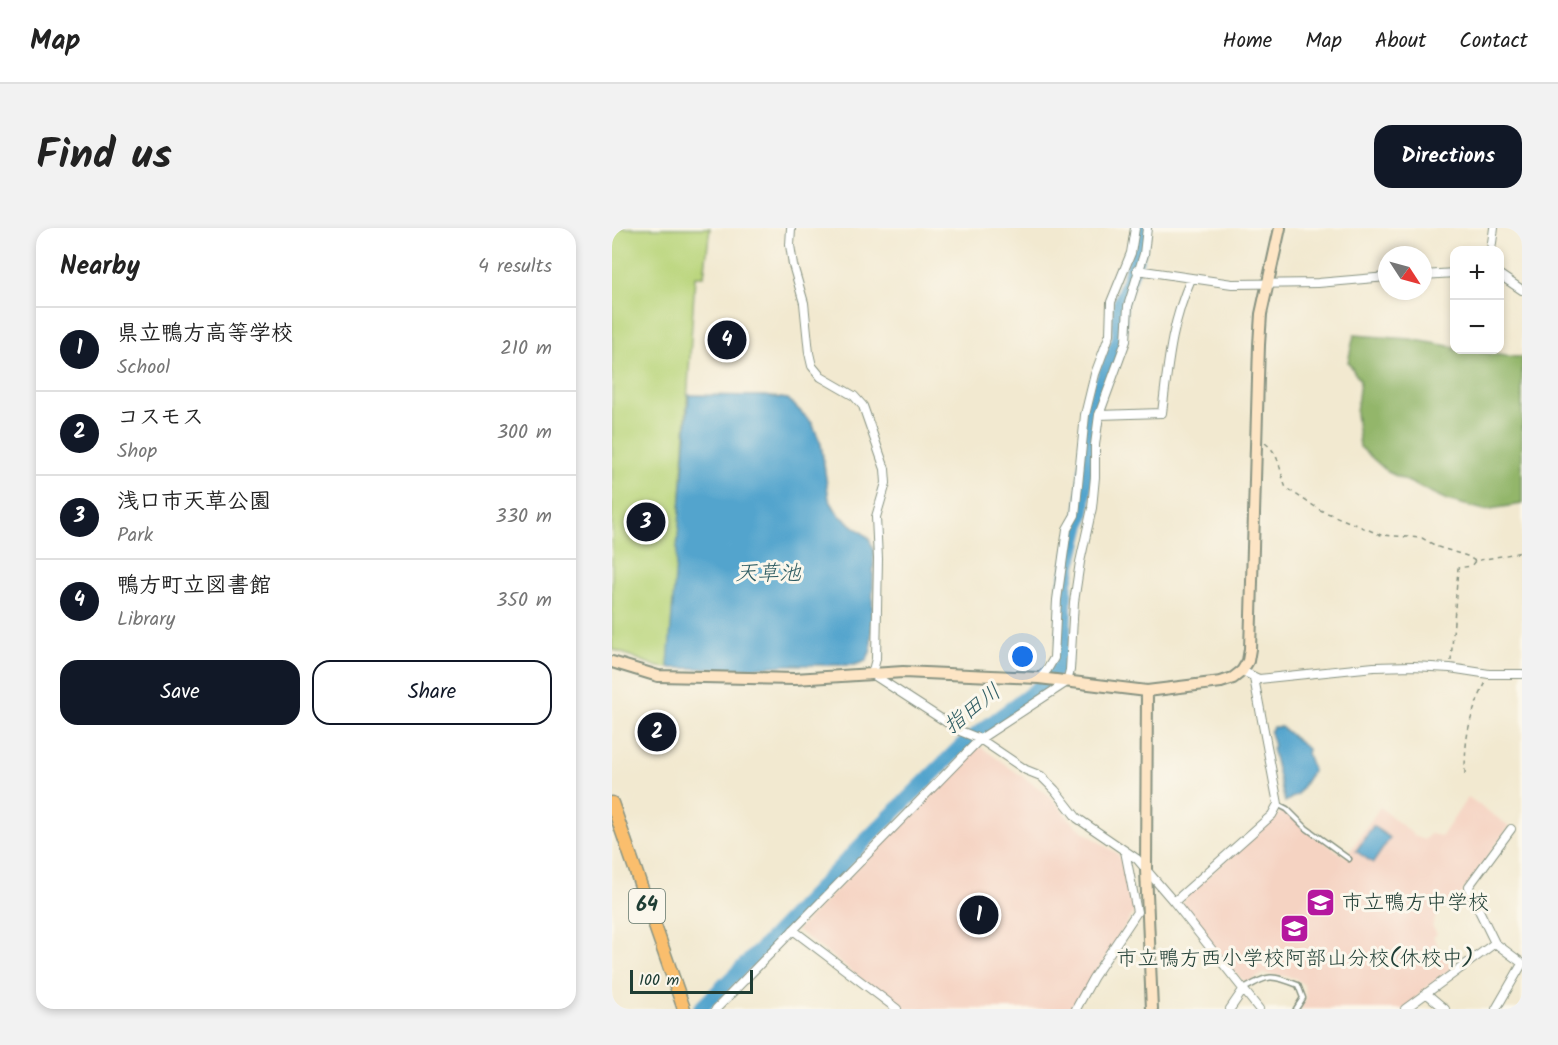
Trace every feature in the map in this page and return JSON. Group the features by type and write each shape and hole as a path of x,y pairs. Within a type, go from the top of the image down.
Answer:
{"main road":[{"name":"64","path":"612,803 684,1009"}],"street":[{"path":"791,228 792,264 804,303 808,353 812,366 821,377 854,396 863,405 885,469 886,483 876,517 878,559 876,659 872,674"},
{"path":"1039,678 1054,658 1057,600 1067,529 1075,515 1085,415 1095,374 1110,334 1111,302 1131,253 1135,228"},
{"path":"716,1009 980,739 1067,682 1076,592 1092,508 1099,415 1126,341 1128,306 1137,270 1144,254 1147,228"},
{"path":"612,662 658,676 795,679 903,672 1039,678 1147,691 1221,682 1233,678 1248,661 1250,649 1261,314 1280,228"},
{"path":"1492,246 1494,228"},
{"path":"1137,270 1232,284 1318,283 1378,278"},
{"path":"1432,274 1450,273"},
{"path":"1504,278 1522,290"},
{"path":"1099,415 1161,413 1173,330 1180,303 1191,279"},
{"path":"1242,670 1260,679 1374,667 1413,666 1450,668 1487,674 1522,674"},
{"path":"872,674 960,731 980,739 1026,770 1041,776 1077,818 1137,859 1259,1009"},
{"path":"1174,902 1272,815 1278,804 1254,678"},
{"path":"1147,691 1146,870 1152,1009"},
{"path":"1496,1009 1522,963 1495,943 1469,886 1511,829"},
{"path":"1076,1009 1093,978 1137,912 1125,851"},
{"path":"792,930 897,1009"},
{"path":"1405,1009 1489,945 1495,943"},
{"path":"1230,1009 1243,990"},
{"path":"1426,993 1445,1009"}],"lane":[{"path":"1278,804 1287,809 1306,828 1349,859"},
{"path":"1243,990 1264,977 1278,977 1298,985 1303,998 1296,1009"}],"path":[{"path":"1256,440 1273,450 1286,488 1320,510 1381,535 1422,537 1438,547 1467,556 1475,561"},
{"path":"1450,668 1458,568 1471,566 1475,561 1522,552"},
{"path":"1465,774 1465,746 1469,723 1473,708 1487,680 1487,674"}],"shaded area":[{"path":"978,745 1050,796 1070,820 1119,855 1135,910 1073,1009 901,1009 797,930"},
{"name":"市立鴨方中学校","path":"1468,797 1509,826 1462,892 1462,902 1439,910 1432,926 1437,934 1433,937 1451,968 1423,990 1406,1009 1300,1009 1306,999 1304,985 1295,978 1278,975 1264,974 1247,982 1240,978 1184,909 1185,899 1191,892 1284,810 1304,829 1346,857 1380,807 1416,837 1424,840 1430,834 1442,836"}],"green space":[{"path":"612,228 710,228 704,276 695,276 670,668 658,667 612,649"},
{"path":"1354,335 1410,339 1450,346 1450,354 1522,357 1522,504 1484,510 1447,500 1388,472 1360,447 1356,413 1360,381 1348,362"}],"water":[{"name":"天草池","path":"689,395 765,396 788,399 812,423 821,444 829,499 838,514 869,538 874,551 871,650 866,661 855,665 786,665 741,669 670,668 668,665"},
{"path":"1273,727 1281,727 1308,749 1307,754 1313,770 1298,794 1285,802 1272,748 1274,746 1270,732"},
{"path":"1373,826 1390,838 1373,863 1356,851"}],"waterway":[{"name":"指田川","path":"700,1009 962,745 1032,693 1063,664 1065,584 1083,510 1092,406 1119,339 1120,304 1139,251 1141,228"}],"place":[{"name":"鴨方町立図書館","path":"727,340"},
{"name":"浅口市天草公園","path":"646,522"},
{"name":"コスモス","path":"657,732"},
{"name":"市立鴨方中学校","path":"1321,903"},
{"name":"県立鴨方高等学校","path":"979,915"},
{"name":"市立鴨方西小学校阿部山分校(休校中)","path":"1295,928"}]}
